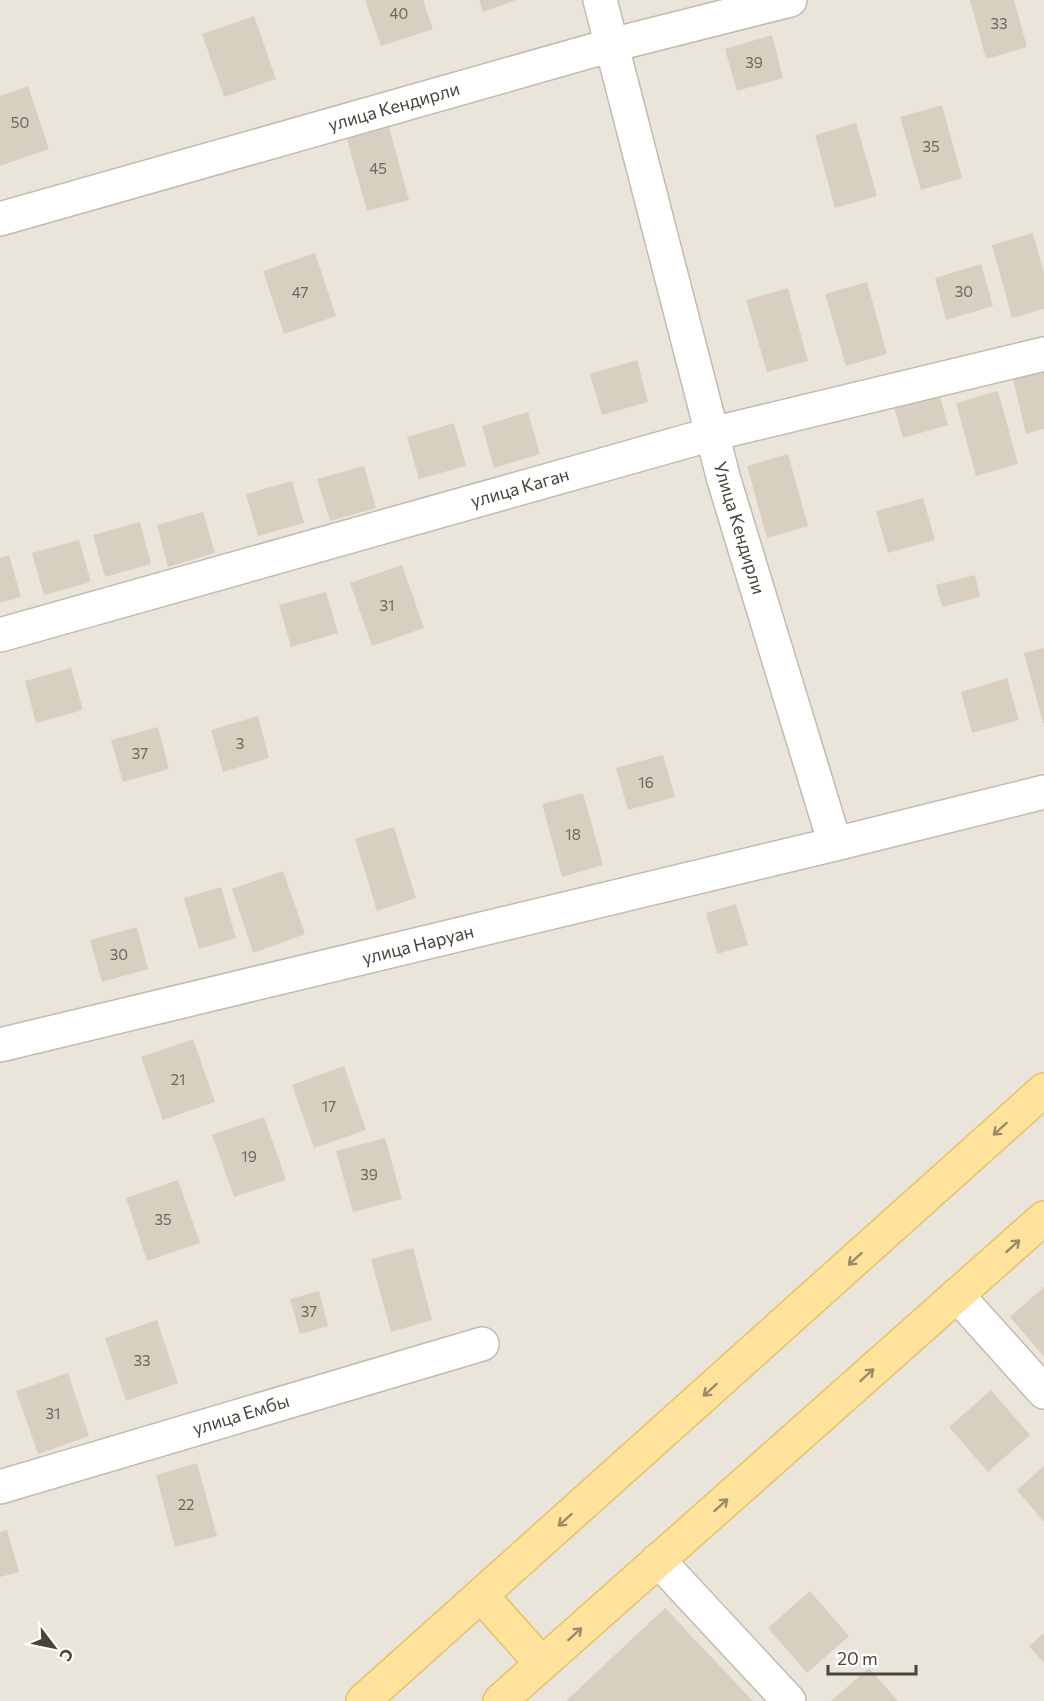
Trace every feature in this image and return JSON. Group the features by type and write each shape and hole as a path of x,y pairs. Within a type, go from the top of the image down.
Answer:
{"main road":[{"path":"363,1701 1044,1090"},
{"path":"500,1701 1044,1218"},
{"path":"481,1595 542,1664"}],"street":[{"name":"Улица Кендирли","path":"600,0 724,480 835,844"},
{"name":"улица Кендирли","path":"0,219 612,45 790,0"},
{"name":"улица Каган","path":"0,635 712,434 1044,354"},
{"path":"835,844 1044,792"},
{"name":"улица Наруан","path":"0,1045 835,844"},
{"path":"957,1295 1044,1392"},
{"name":"улица Ембы","path":"0,1487 482,1344"},
{"path":"658,1560 789,1701"}],"shaded area":[{"path":"0,0 1044,0 1044,1701 0,1701"}],"building":[{"path":"365,0 423,0 433,29 381,46"},
{"path":"479,0 516,0 483,12"},
{"path":"970,0 1014,0 1027,47 986,59"},
{"path":"254,16 276,79 224,97 202,34"},
{"path":"772,35 783,78 737,91 725,49"},
{"path":"28,86 49,149 0,166 0,96"},
{"path":"942,105 962,178 921,190 900,117"},
{"path":"856,123 877,196 835,208 815,135"},
{"path":"389,127 409,200 367,211 347,139"},
{"path":"1033,233 1044,273 1044,309 1012,318 992,245"},
{"path":"315,253 336,316 284,334 263,271"},
{"path":"981,264 993,306 946,320 935,278"},
{"path":"867,282 887,354 846,366 825,294"},
{"path":"788,288 808,361 767,372 746,300"},
{"path":"637,360 648,402 602,415 590,374"},
{"path":"1044,367 1044,429 1026,434 1012,374"},
{"path":"937,387 948,425 903,438 892,400"},
{"path":"998,391 1018,464 976,476 956,403"},
{"path":"528,412 540,454 494,468 482,426"},
{"path":"454,423 466,466 419,479 407,437"},
{"path":"788,454 808,526 767,538 747,466"},
{"path":"364,466 376,508 330,521 317,479"},
{"path":"292,481 304,523 258,536 246,494"},
{"path":"923,498 935,540 888,553 876,511"},
{"path":"203,512 215,553 168,567 157,525"},
{"path":"140,522 151,564 105,577 93,535"},
{"path":"79,540 91,582 44,595 32,553"},
{"path":"9,555 21,597 0,603 0,558"},
{"path":"402,565 424,628 372,646 350,583"},
{"path":"975,575 980,597 942,607 936,585"},
{"path":"326,592 338,633 291,647 279,605"},
{"path":"1044,648 1044,723 1043,723 1024,653"},
{"path":"71,668 83,710 36,723 25,681"},
{"path":"1007,678 1019,720 972,733 961,692"},
{"path":"258,716 269,758 223,772 211,730"},
{"path":"158,727 169,769 123,782 111,740"},
{"path":"663,755 675,797 628,810 616,768"},
{"path":"583,793 603,865 562,877 542,804"},
{"path":"394,827 416,898 377,911 355,839"},
{"path":"283,871 305,934 253,953 232,889"},
{"path":"221,887 236,938 199,949 184,898"},
{"path":"736,904 748,945 717,954 706,913"},
{"path":"137,927 148,969 102,982 90,940"},
{"path":"193,1039 215,1102 163,1120 141,1057"},
{"path":"344,1066 366,1130 314,1148 292,1085"},
{"path":"264,1117 286,1180 234,1197 212,1135"},
{"path":"385,1138 402,1199 353,1212 336,1151"},
{"path":"178,1180 200,1243 147,1261 126,1198"},
{"path":"413,1248 432,1320 391,1332 371,1259"},
{"path":"1044,1287 1044,1357 1010,1317"},
{"path":"319,1291 328,1326 300,1334 290,1299"},
{"path":"157,1320 178,1383 126,1401 105,1338"},
{"path":"68,1373 89,1436 38,1454 16,1391"},
{"path":"991,1390 1030,1435 988,1472 949,1427"},
{"path":"197,1463 217,1536 175,1547 156,1475"},
{"path":"1044,1466 1044,1522 1017,1490"},
{"path":"7,1530 19,1572 0,1577 0,1532"},
{"path":"810,1591 849,1636 807,1673 768,1628"},
{"path":"665,1608 753,1701 566,1701"},
{"path":"1044,1633 1044,1663 1029,1646"},
{"path":"869,1668 898,1701 831,1701"}]}
